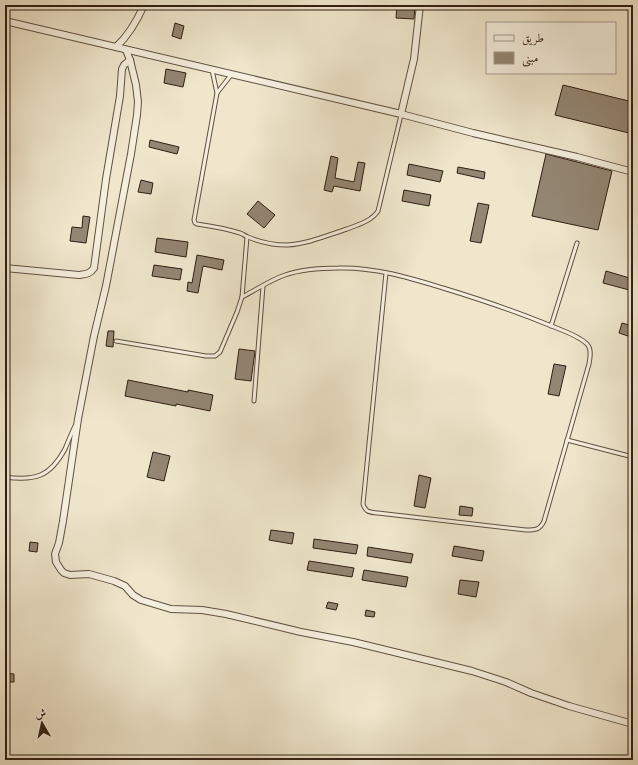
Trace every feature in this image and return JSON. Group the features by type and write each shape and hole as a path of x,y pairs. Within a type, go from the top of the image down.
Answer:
{"street":[{"path":"116,47 122,42 132,28 144,5"},
{"path":"401,114 414,59 420,5"},
{"path":"5,22 401,114 633,172"},
{"path":"126,50 130,60 138,94 136,126 106,286 94,336 78,419 63,521 59,543 55,554 57,564 61,570 70,575 89,574 114,581 125,586 133,595 141,600 171,609 202,610 226,614 301,632 353,642 472,671 569,706 633,724"},
{"path":"5,268 79,275 87,274 94,268 106,179 120,96 122,69 130,60"}],"lane":[{"path":"212,70 216,93 194,220 197,224 238,233 263,242 288,244 307,242 357,225 376,214 378,211 401,114"},
{"path":"216,93 231,75"},
{"path":"116,341 206,356 218,355 242,297 247,237"},
{"path":"551,326 577,243"},
{"path":"242,297 286,275 309,270 357,268 386,273 411,279 464,295 526,316 576,336 588,345 591,352 589,364 544,521 536,530 368,512 365,509 363,504 386,273"},
{"path":"254,402 263,286"},
{"path":"5,477 24,479 47,473 65,450 78,419"},
{"path":"567,440 633,457"}],"building":[{"path":"397,5 415,5 414,19 396,18"},
{"path":"175,23 184,26 181,39 172,36"},
{"path":"166,69 186,73 183,87 164,83"},
{"path":"563,85 633,102 633,134 555,115"},
{"path":"150,140 179,147 177,154 149,147"},
{"path":"546,154 612,171 598,230 532,216"},
{"path":"331,156 338,158 335,178 354,182 358,162 365,163 360,191 334,186 332,192 324,190"},
{"path":"409,164 443,171 440,182 407,175"},
{"path":"458,167 485,172 484,179 457,173"},
{"path":"141,180 153,183 151,194 138,192"},
{"path":"404,190 431,195 429,206 402,201"},
{"path":"258,201 275,215 264,228 247,214"},
{"path":"478,203 489,205 481,243 470,241"},
{"path":"83,216 90,217 86,243 70,241 72,227 82,228"},
{"path":"157,238 188,242 186,257 155,252"},
{"path":"197,255 224,260 222,270 203,266 198,293 187,291 188,282 192,283"},
{"path":"154,265 182,269 180,280 152,276"},
{"path":"606,271 633,279 633,291 603,283"},
{"path":"622,323 633,326 631,337 619,333"},
{"path":"108,331 114,331 113,347 106,346"},
{"path":"239,349 255,351 251,381 235,379"},
{"path":"554,364 566,366 559,396 548,394"},
{"path":"128,380 188,392 188,390 213,395 210,411 125,396"},
{"path":"153,452 170,456 164,481 147,477"},
{"path":"419,475 431,478 425,508 414,506"},
{"path":"460,506 473,508 472,516 459,515"},
{"path":"271,530 294,533 292,544 269,540"},
{"path":"314,539 358,545 356,554 313,548"},
{"path":"30,542 38,543 37,552 29,551"},
{"path":"454,546 484,551 482,561 452,556"},
{"path":"368,547 413,554 411,563 367,556"},
{"path":"309,561 354,568 352,577 307,570"},
{"path":"364,570 408,577 406,587 362,580"},
{"path":"460,580 479,582 476,597 458,594"},
{"path":"328,602 338,604 336,610 326,608"},
{"path":"366,610 375,612 374,617 365,616"},
{"path":"5,673 14,674 14,682 5,682"}]}
